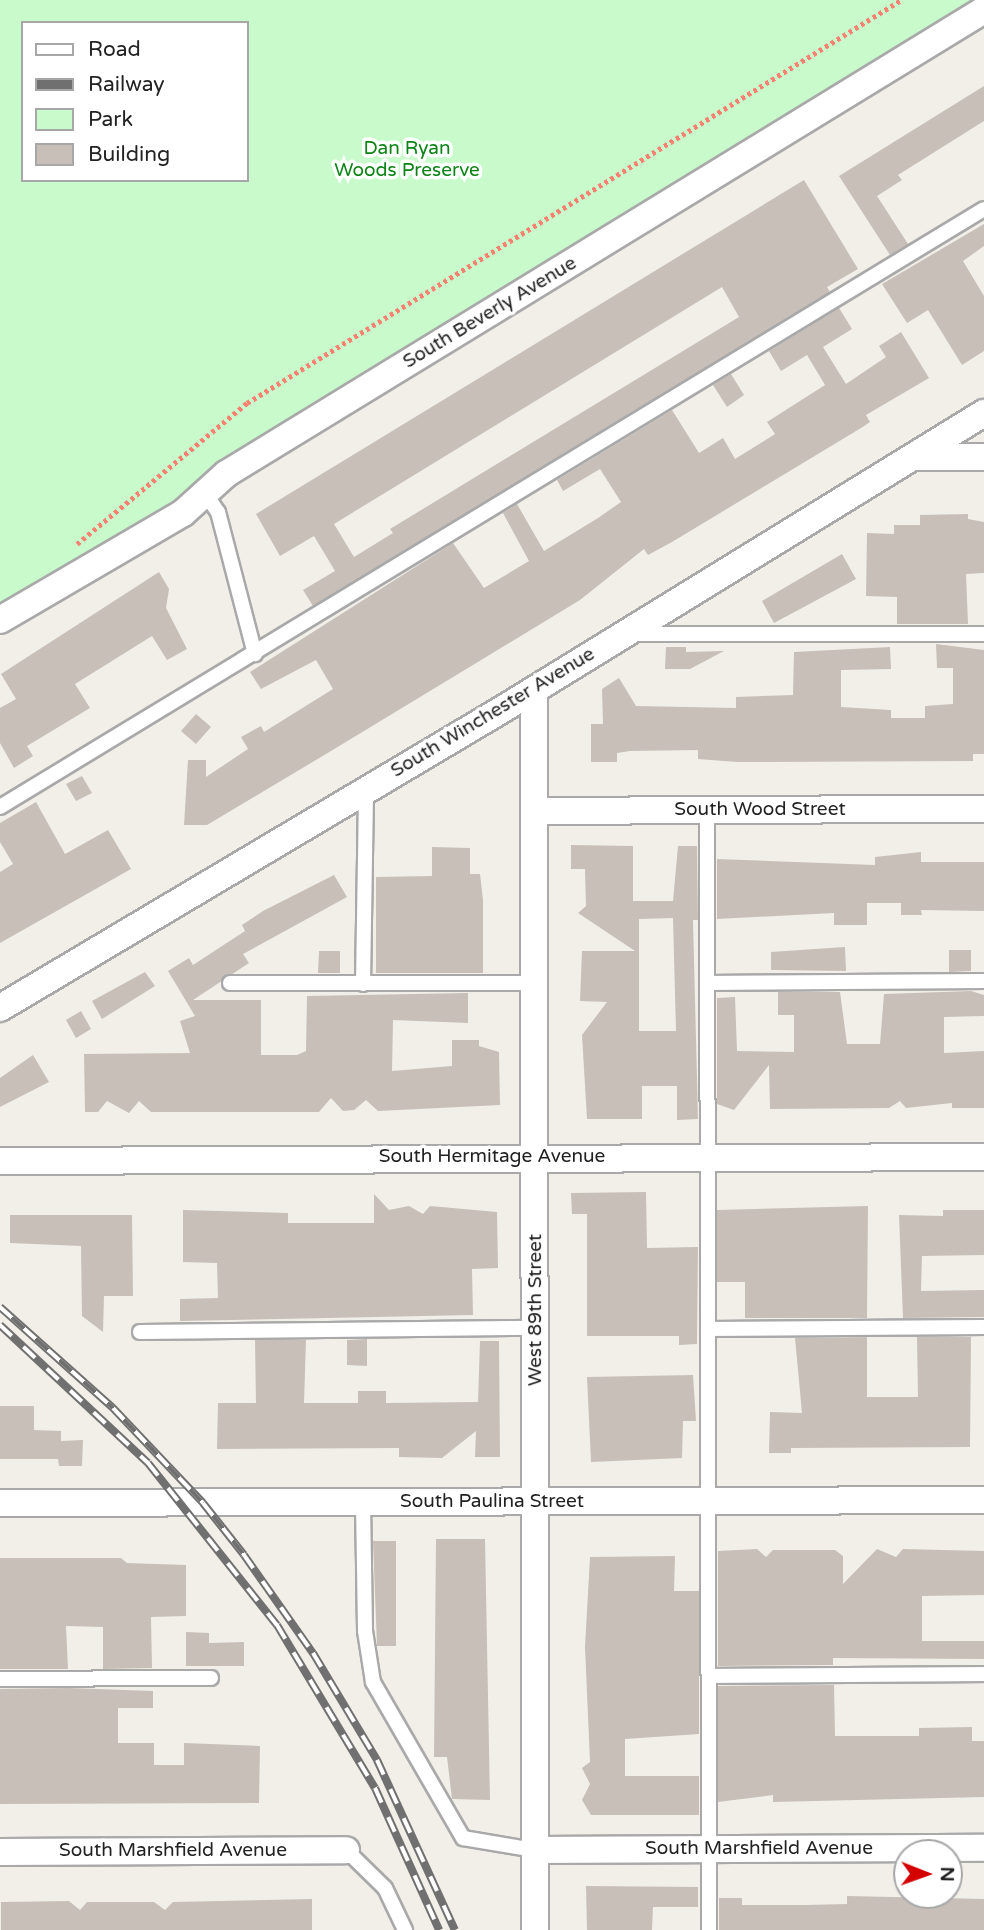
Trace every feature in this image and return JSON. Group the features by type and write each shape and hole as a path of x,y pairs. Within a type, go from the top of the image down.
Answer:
{"street":[{"name":"South Beverly Avenue","path":"0,620 183,513 238,467 984,10"},
{"name":"South Winchester Avenue","path":"0,1007 534,690 984,413"},
{"path":"914,457 984,457"},
{"name":"West 89th Street","path":"534,690 536,1930"},
{"name":"South Wood Street","path":"536,811 984,809"},
{"name":"South Hermitage Avenue","path":"0,1161 536,1156 984,1157"},
{"name":"South Paulina Street","path":"0,1503 984,1500"},
{"name":"South Marshfield Avenue","path":"535,1850 984,1848"},
{"name":"South Marshfield Avenue","path":"0,1852 346,1850"}],"lane":[{"path":"0,807 984,209"},
{"path":"205,493 219,512 255,654"},
{"path":"622,634 984,634"},
{"path":"363,984 366,790"},
{"path":"707,810 709,1930"},
{"path":"708,983 984,981"},
{"path":"230,983 536,983"},
{"path":"708,1329 984,1327"},
{"path":"140,1332 536,1328"},
{"path":"363,1502 365,1631 373,1682 463,1838 535,1850"},
{"path":"709,1676 984,1674"},
{"path":"0,1679 211,1678"},
{"path":"346,1850 385,1888 405,1930"}],"path":[{"path":"70,550 247,403 901,0"}],"green space":[{"name":"Dan Ryan Woods Preserve","path":"0,0 977,0 224,459 158,513 0,605"}],"building":[{"path":"984,86 984,121 898,175 902,180 877,196 908,244 890,255 839,176"},
{"path":"804,180 858,269 827,287 830,292 313,606 303,590 335,571 314,536 280,556 256,514","holes":["722,287 739,317 390,529 393,533 354,557 334,524"]},
{"path":"984,224 984,246 963,261 984,296 984,351 962,365 928,310 907,323 882,284"},
{"path":"839,308 852,329 823,347 846,384 886,357 879,346 901,332 929,378 866,415 870,422 861,428 672,542 648,555 644,549 580,600 331,751 207,825 184,825 188,760 206,760 206,777 248,749 241,737 261,726 264,732 333,689 316,660 261,689 250,672 453,543 484,588 529,561 503,513 517,504 544,551 621,502 600,469 563,491 557,480 672,410 699,453 723,438 735,459 775,434 767,422 825,385 807,355 781,371 769,351"},
{"path":"731,374 744,395 727,407 713,385"},
{"path":"968,514 968,519 984,522 984,573 966,574 968,624 897,624 897,597 866,596 867,533 894,534 894,525 920,525 920,515"},
{"path":"842,554 856,579 774,623 762,601"},
{"path":"159,572 169,589 166,608 187,649 167,660 152,636 75,684 90,708 27,746 33,756 14,768 0,743 0,708 16,699 1,674"},
{"path":"936,644 984,650 984,754 973,754 973,761 737,762 698,759 698,750 630,751 617,753 617,762 591,762 591,724 603,724 602,689 619,678 636,706 736,708 736,697 793,695 794,652 890,647 891,669 841,670 841,707 891,710 891,718 925,718 925,706 953,704 953,668 937,668"},
{"path":"666,647 686,647 686,652 724,651 690,669 665,669"},
{"path":"196,714 211,727 196,744 181,731"},
{"path":"82,776 92,793 76,801 66,784"},
{"path":"36,802 65,854 108,830 131,869 0,943 0,872 13,864 0,842 0,823"},
{"path":"571,845 633,846 633,901 673,901 678,846 697,846 698,920 693,920 698,1119 677,1120 677,1086 642,1086 642,1119 587,1119 582,1035 607,1002 580,1001 582,951 635,951 578,913 586,906 585,869 571,869","holes":["673,918 676,1031 639,1031 639,919"]},
{"path":"432,847 470,848 470,874 480,874 483,900 483,973 376,973 376,877 432,876"},
{"path":"921,852 921,862 984,862 984,911 921,910 922,915 901,915 901,903 867,903 867,925 834,925 834,913 717,919 717,859 875,865 875,857"},
{"path":"334,875 347,897 243,954 249,963 193,1000 261,1000 261,1055 297,1055 306,1051 307,996 468,993 468,1023 393,1020 392,1071 452,1066 452,1040 479,1040 479,1046 499,1052 500,1105 378,1111 366,1100 354,1110 343,1111 331,1098 319,1112 151,1112 139,1101 129,1113 107,1101 98,1112 85,1112 84,1054 190,1053 180,1021 195,1016 168,971 189,958 193,965 245,931 242,925 263,911"},
{"path":"845,947 846,971 771,970 771,952"},
{"path":"949,950 971,950 971,971 949,972"},
{"path":"319,951 340,951 340,973 318,973"},
{"path":"145,972 155,986 102,1019 92,1001"},
{"path":"971,991 984,995 984,1016 944,1017 944,1053 984,1051 984,1108 952,1108 952,1103 906,1108 900,1101 889,1108 770,1109 769,1065 734,1110 717,1104 717,998 735,997 737,1051 794,1052 794,1015 778,1015 778,992 840,992 847,1044 880,1044 884,994"},
{"path":"81,1011 91,1029 76,1038 66,1020"},
{"path":"33,1055 49,1082 0,1107 0,1078"},
{"path":"646,1192 647,1248 698,1247 697,1344 679,1345 679,1336 587,1336 587,1214 572,1214 571,1193"},
{"path":"374,1194 389,1210 409,1206 423,1214 430,1206 497,1212 498,1268 472,1269 473,1315 180,1321 180,1299 218,1298 217,1263 183,1262 183,1210 288,1213 288,1223 374,1223"},
{"path":"868,1206 867,1318 745,1318 745,1282 717,1282 717,1210"},
{"path":"943,1210 984,1210 984,1255 922,1256 921,1291 984,1290 984,1317 903,1318 899,1215 943,1216"},
{"path":"10,1215 132,1215 133,1296 104,1296 103,1332 82,1316 81,1246 10,1243"},
{"path":"867,1337 867,1397 918,1397 917,1337 971,1337 970,1447 791,1448 791,1453 769,1453 770,1412 802,1413 795,1338"},
{"path":"367,1339 367,1366 347,1365 347,1340"},
{"path":"255,1340 306,1340 304,1403 358,1403 358,1391 386,1391 386,1403 478,1402 480,1341 499,1341 500,1457 475,1457 476,1431 442,1458 399,1457 399,1448 217,1449 218,1403 256,1403"},
{"path":"693,1375 696,1421 683,1421 682,1458 591,1462 587,1377"},
{"path":"0,1406 34,1406 34,1430 61,1431 61,1441 83,1440 82,1466 59,1466 58,1459 0,1459"},
{"path":"436,1539 485,1539 490,1800 452,1799 447,1757 434,1757"},
{"path":"373,1541 396,1541 396,1646 377,1646"},
{"path":"757,1549 766,1557 773,1550 835,1550 843,1556 843,1584 877,1549 896,1557 903,1549 984,1551 984,1595 922,1596 922,1641 984,1641 984,1659 833,1658 833,1665 718,1666 718,1551"},
{"path":"675,1556 674,1591 699,1591 699,1734 625,1739 625,1776 699,1776 699,1815 591,1815 582,1800 590,1784 582,1768 590,1762 585,1647 590,1557"},
{"path":"0,1558 121,1558 127,1563 186,1565 186,1616 151,1617 152,1668 103,1669 103,1627 66,1626 68,1669 0,1669"},
{"path":"186,1632 209,1633 209,1643 244,1642 244,1666 186,1666"},
{"path":"834,1685 835,1736 919,1736 919,1728 972,1727 972,1741 984,1741 984,1797 773,1802 773,1795 718,1802 718,1686"},
{"path":"0,1689 153,1691 153,1708 118,1708 118,1743 154,1743 154,1765 184,1765 184,1743 260,1746 259,1803 0,1804"},
{"path":"586,1886 698,1887 698,1907 653,1907 652,1930 587,1930"},
{"path":"847,1896 893,1897 893,1909 963,1909 963,1899 984,1899 984,1930 719,1930 719,1898 742,1898 742,1905 847,1904"},
{"path":"312,1899 312,1930 1,1930 1,1902 69,1901 80,1910 87,1902 154,1902 165,1910 173,1902"}],"railway":[{"path":"0,1307 113,1408 203,1503 244,1555 313,1653 377,1760 455,1930"},
{"path":"0,1325 148,1463 277,1625 375,1788 439,1930"}]}
